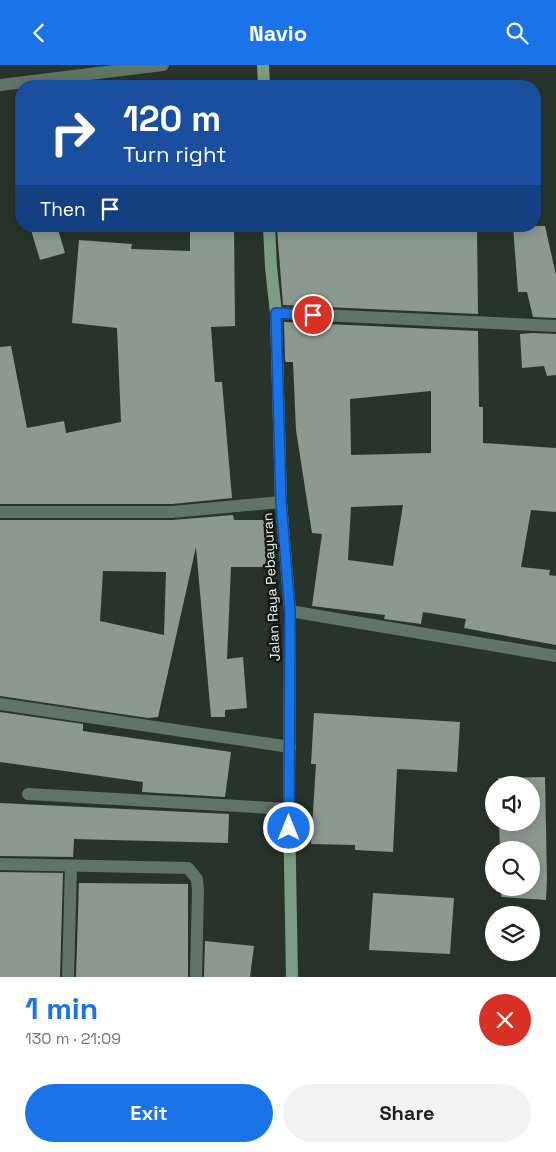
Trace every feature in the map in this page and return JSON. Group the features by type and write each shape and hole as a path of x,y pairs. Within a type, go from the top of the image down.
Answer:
{"main road":[{"path":"263,65 264,80"},
{"name":"Jalan Raya Pebayuran","path":"269,232 276,313 281,502 290,611 289,809 292,977"}],"street":[{"path":"41,80 163,65"},
{"path":"0,85 15,83"},
{"path":"276,313 556,325"},
{"path":"0,512 172,512 281,502"},
{"path":"290,611 556,656"},
{"path":"0,705 290,747"},
{"path":"28,794 289,809"},
{"path":"0,864 188,868 197,879 198,891 196,977"},
{"path":"68,977 71,866"}],"building":[{"path":"541,226 545,226 556,275 556,318 533,317 527,292 518,292 513,232 541,232"},
{"path":"32,232 59,232 65,253 40,260"},
{"path":"190,232 234,232 235,326 211,327 215,382 222,382 232,498 172,504 0,504 0,347 11,346 27,428 64,421 66,433 121,422 117,328 72,323 79,240 132,244 131,249 190,251"},
{"path":"277,232 477,232 478,314 283,305"},
{"path":"284,322 478,331 479,407 483,407 483,443 556,448 556,512 531,510 521,567 550,570 549,575 556,576 556,645 464,628 466,619 423,612 421,624 384,619 385,615 312,606 322,534 312,533 296,430 293,362 286,362","holes":["431,391 431,453 351,455 350,399","403,505 393,566 348,560 351,507"]},
{"path":"520,334 556,334 556,375 547,376 544,366 522,368"},
{"path":"233,515 234,520 266,520 266,567 231,567 227,659 243,657 247,708 225,710 225,717 211,717 196,547 158,717 148,718 0,696 0,520 172,520","holes":["103,571 166,572 164,635 100,621"]},
{"path":"0,712 83,724 83,731 231,752 225,797 142,792 143,782 0,762"},
{"path":"314,713 460,722 457,772 397,769 393,852 355,850 355,845 311,844 316,764 311,764"},
{"path":"540,777 545,777 546,900 501,897 540,896 540,841 500,841 499,831 540,831"},
{"path":"0,803 229,814 228,843 74,839 73,857 0,856"},
{"path":"0,872 63,873 60,977 0,977"},
{"path":"79,883 188,884 188,977 76,977"},
{"path":"373,893 454,898 450,954 369,950"},
{"path":"205,941 254,946 250,977 204,977"}],"route":[{"path":"289,828 290,611 281,502 276,313 313,315"}]}
